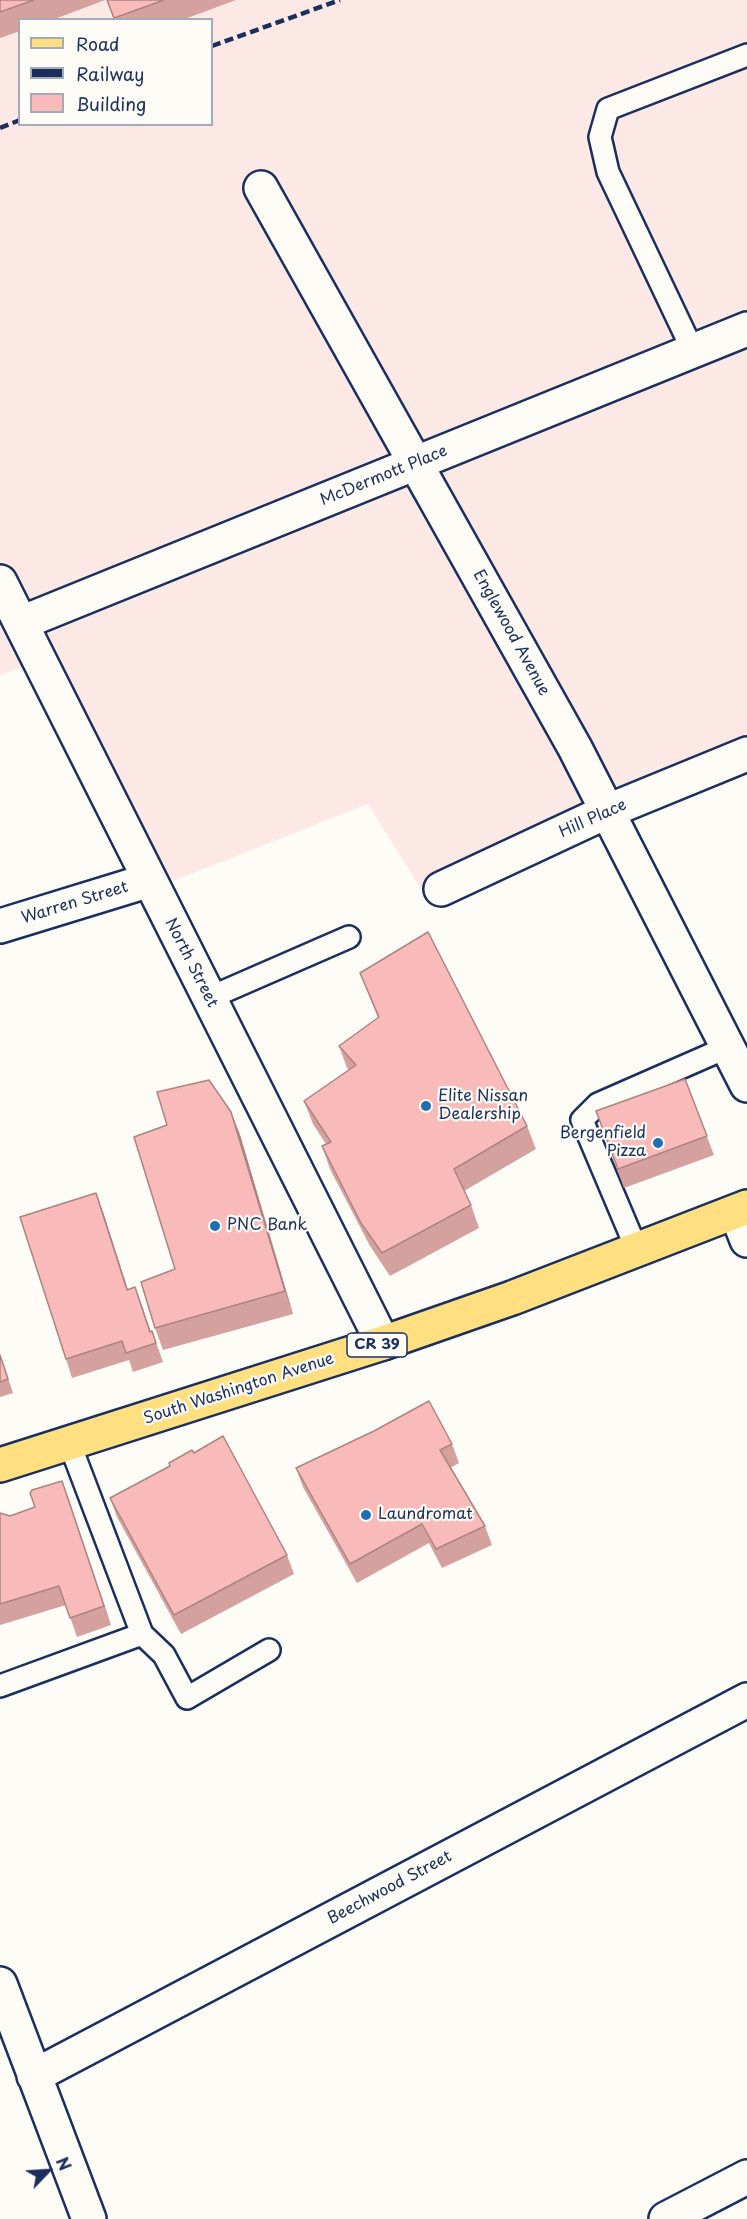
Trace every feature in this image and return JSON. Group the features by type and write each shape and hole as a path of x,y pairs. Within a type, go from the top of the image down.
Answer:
{"main road":[{"name":"South Washington Avenue","path":"0,1465 383,1343 638,1250 743,1220"}],"street":[{"name":"Englewood Avenue","path":"261,188 608,811 747,1085"},
{"name":"McDermott Place","path":"21,623 747,329"},
{"name":"North Street","path":"0,582 383,1343"},
{"name":"Hill Place","path":"441,889 608,811 747,754"},
{"name":"Warren Street","path":"0,926 150,880"},
{"name":"Beechwood Street","path":"34,2076 747,1700"},
{"path":"0,1984 89,2219"},
{"path":"666,2219 747,2177"}],"lane":[{"path":"693,351 608,172 600,137 608,109 747,55"},
{"path":"209,998 349,937"},
{"path":"638,1250 582,1120 598,1104 728,1047"},
{"path":"69,1442 142,1634 164,1655 188,1698 269,1650"},
{"path":"0,1686 142,1634"}],"shaded area":[{"path":"0,0 747,0 747,775 428,900 368,804 145,892 32,664 0,675"}],"building":[{"path":"0,0 34,0 0,12"},
{"path":"107,0 164,0 114,18"},
{"name":"Elite Nissan Dealership","path":"428,932 527,1126 454,1169 471,1205 382,1253 361,1223 322,1146 331,1142 304,1101 356,1065 339,1046 379,1017 360,973"},
{"name":"Bergenfield Pizza","path":"685,1079 707,1136 618,1169 596,1111"},
{"name":"PNC Bank","path":"209,1080 231,1112 285,1291 155,1328 141,1282 175,1269 134,1137 167,1125 157,1092"},
{"path":"96,1193 127,1290 135,1287 156,1343 126,1353 122,1341 66,1359 20,1217"},
{"path":"0,1355 8,1379 0,1382"},
{"path":"429,1401 452,1444 440,1450 485,1526 436,1549 422,1524 350,1564 296,1468 374,1431"},
{"path":"223,1436 287,1555 174,1615 110,1498 170,1466 169,1463 192,1450 194,1453"},
{"path":"62,1481 104,1606 70,1618 59,1586 0,1604 0,1513 10,1516 35,1507 30,1493 32,1490"}],"railway":[{"path":"213,46 340,0"},
{"path":"0,128 18,121"}],"place":[{"name":"Elite Nissan Dealership","path":"426,1106"},
{"name":"Bergenfield Pizza","path":"658,1143"},
{"name":"PNC Bank","path":"215,1226"},
{"name":"Laundromat","path":"366,1515"}]}
